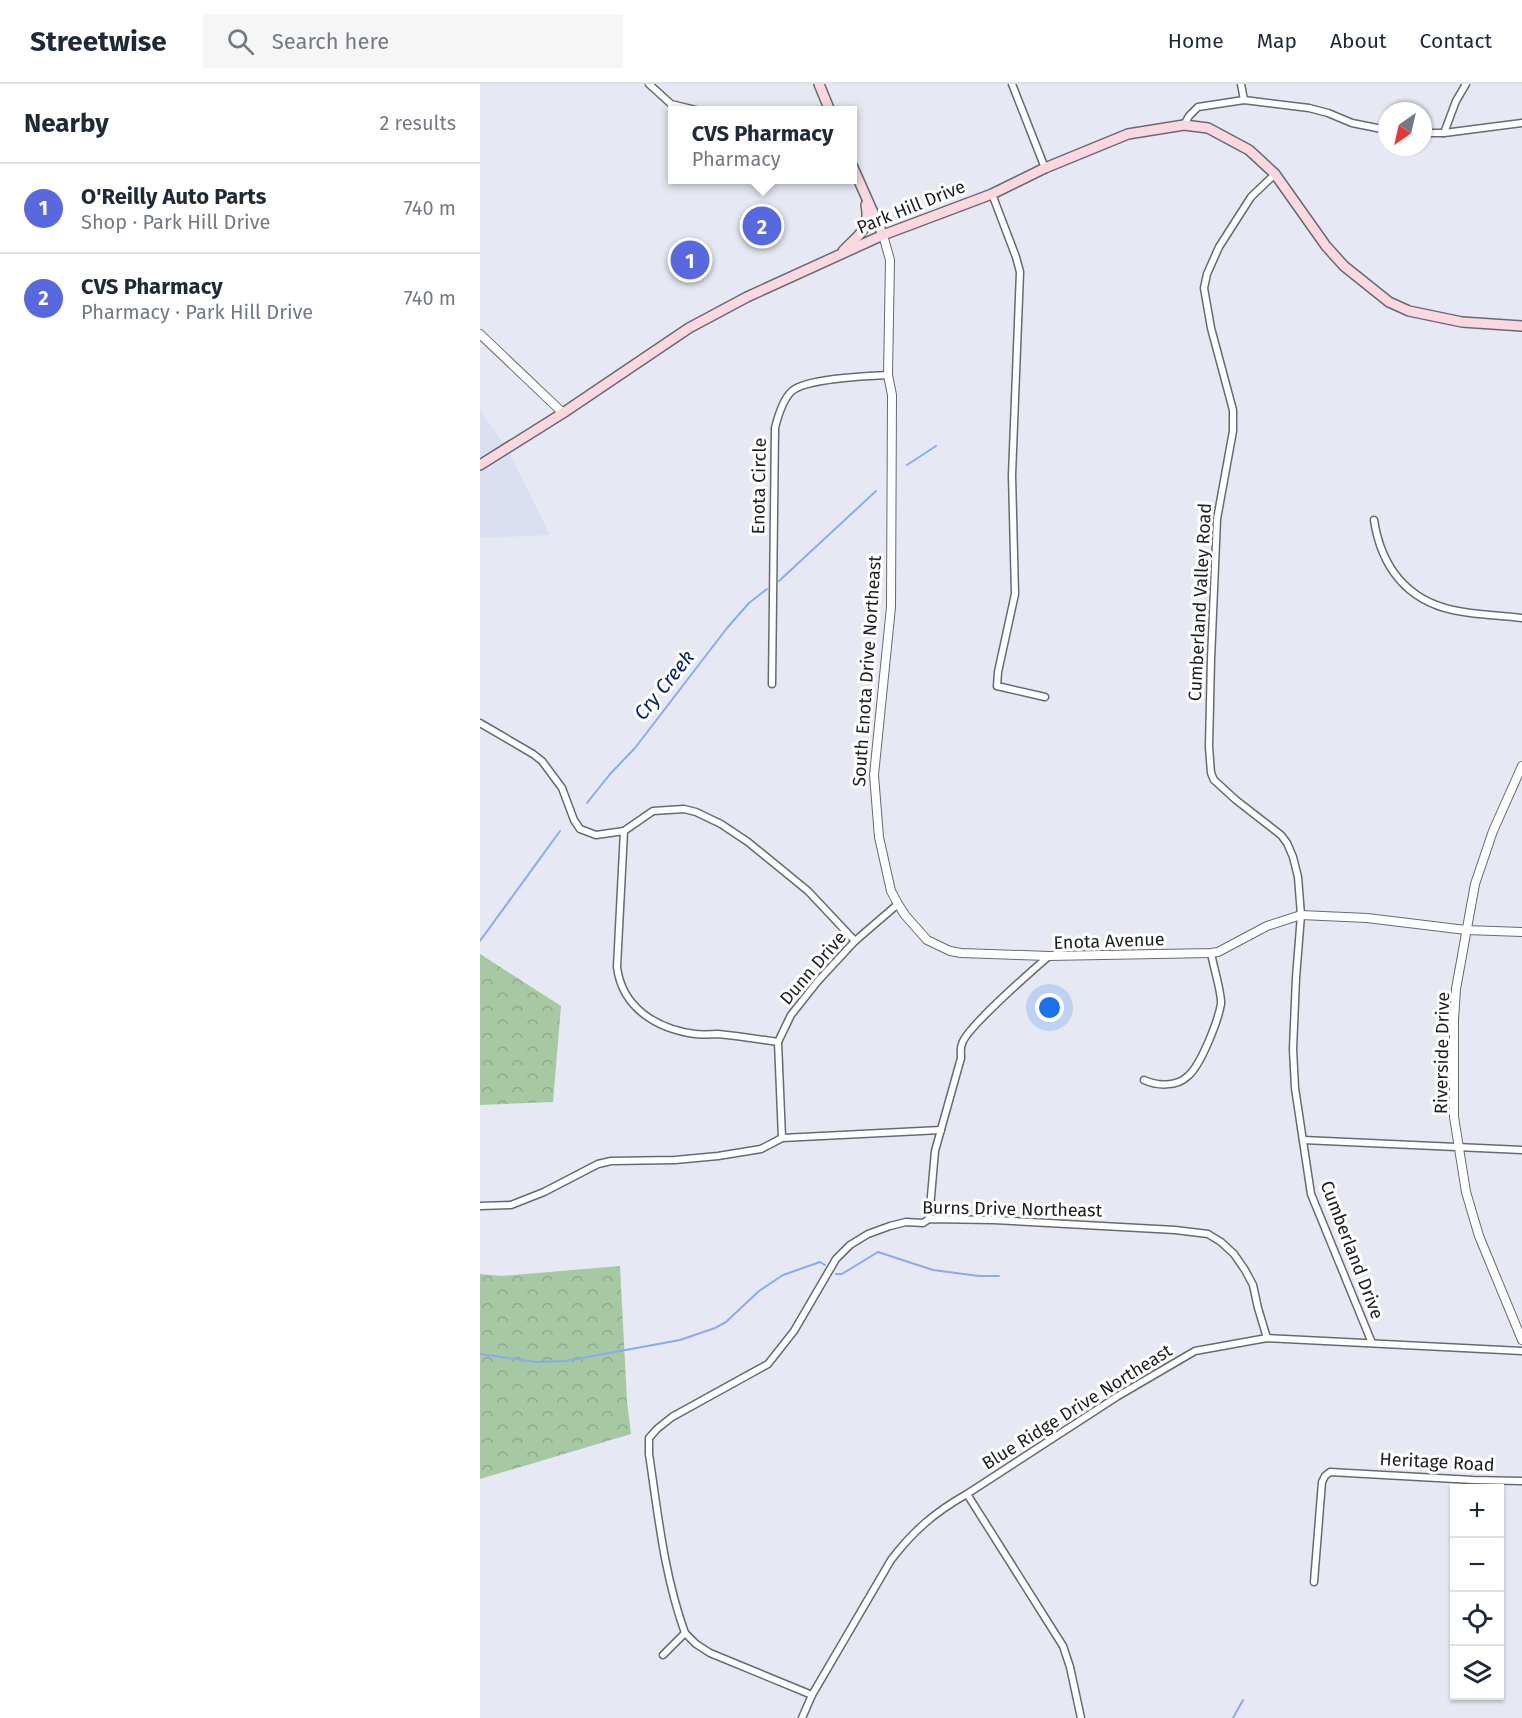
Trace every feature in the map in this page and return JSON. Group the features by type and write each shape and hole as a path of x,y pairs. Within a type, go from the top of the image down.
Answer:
{"main road":[{"path":"819,84 828,106"},
{"name":"Park Hill Drive","path":"480,465 690,328 747,297 883,235 992,194 1045,168 1128,134 1184,125 1208,128 1248,150 1275,174 1326,246 1344,266 1389,302 1409,311 1462,322 1522,326"},
{"name":"South Enota Drive Northeast","path":"857,177 883,235"},
{"path":"841,254 864,230 868,213 864,194"}],"street":[{"path":"1012,84 1045,168"},
{"path":"1240,84 1244,100"},
{"path":"1444,133 1456,101 1466,84"},
{"path":"653,86 671,104 679,106"},
{"path":"1184,125 1198,107 1244,100 1309,108 1352,123 1378,128"},
{"path":"1432,133 1522,123"},
{"name":"Cumberland Valley Road","path":"1275,174 1251,198 1219,246 1207,274 1204,288 1211,328 1233,410 1233,431 1217,519 1210,659 1209,747 1214,780 1287,843 1298,877 1301,915"},
{"path":"992,194 1020,272 1012,475 1015,594 997,686 1045,697"},
{"name":"South Enota Drive Northeast","path":"883,235 890,260 888,375 892,395 891,607 874,775 879,837 891,891 905,915 927,940 950,951 1049,956"},
{"path":"480,334 563,413"},
{"name":"Enota Circle","path":"772,684 775,428 778,415 790,392 798,387 837,378 888,375"},
{"path":"1374,520 1386,561 1402,583 1421,598 1454,610 1522,618"},
{"path":"480,723 542,761 562,788 574,820 580,828 596,835 624,831 652,811 684,809 696,812 721,824 748,842 808,891 855,941"},
{"name":"Riverside Drive","path":"1522,766 1493,831 1475,884 1456,988 1454,1020 1454,1117 1466,1192 1479,1236 1522,1340"},
{"path":"624,831 617,967 618,978 632,1003 643,1014 666,1028 695,1034 719,1034 778,1042"},
{"name":"Dunn Drive","path":"782,1138 778,1042 791,1015 818,981 855,941 898,904"},
{"path":"1301,915 1376,918 1466,930 1522,932"},
{"name":"Enota Avenue","path":"929,1219 935,1151 965,1037 1049,956 1218,952 1267,926 1301,915"},
{"name":"Cumberland Drive","path":"1301,915 1293,1049 1295,1088 1311,1194 1372,1343"},
{"path":"1144,1080 1154,1085 1181,1081 1193,1071 1209,1040 1221,1003 1211,953"},
{"path":"480,1206 511,1206 598,1164 611,1161 675,1161 718,1156 761,1149 782,1138 941,1130"},
{"path":"1303,1140 1522,1150"},
{"name":"Burns Drive Northeast","path":"685,1633 665,1564 649,1454 650,1438 672,1417 768,1365 794,1331 836,1259 850,1245 868,1234 906,1222 923,1223 929,1219 994,1220 1175,1230 1208,1234 1221,1242 1245,1270 1253,1285 1267,1338"},
{"name":"Blue Ridge Drive Northeast","path":"802,1718 891,1560 923,1523 948,1504 1118,1396 1195,1351 1267,1338 1522,1351"},
{"name":"Heritage Road","path":"1314,1582 1322,1482 1324,1476 1330,1472 1522,1481"},
{"path":"967,1494 1063,1646 1081,1718"},
{"path":"663,1655 685,1633 710,1653 813,1695"}],"shaded area":[{"path":"480,410 507,448 550,535 480,538"}],"green space":[{"path":"480,954 561,1006 553,1102 480,1105"},
{"path":"620,1266 627,1401 631,1434 480,1479 480,1274 501,1276"}],"waterway":[{"name":"Cry Creek","path":"907,465 936,446"},
{"name":"Cry Creek","path":"779,581 876,491"},
{"name":"Cry Creek","path":"587,803 635,748 727,628 749,603 767,589"},
{"name":"Cry Creek","path":"480,941 560,831"},
{"path":"836,1274 842,1274 878,1252 933,1270 979,1276 999,1276"},
{"path":"480,1354 537,1362 566,1361 680,1340 726,1322 759,1291 783,1275 820,1262 825,1265"},
{"path":"1233,1718 1243,1700"}],"place":[{"name":"CVS Pharmacy","path":"762,226"},
{"name":"O'Reilly Auto Parts","path":"690,260"}]}
